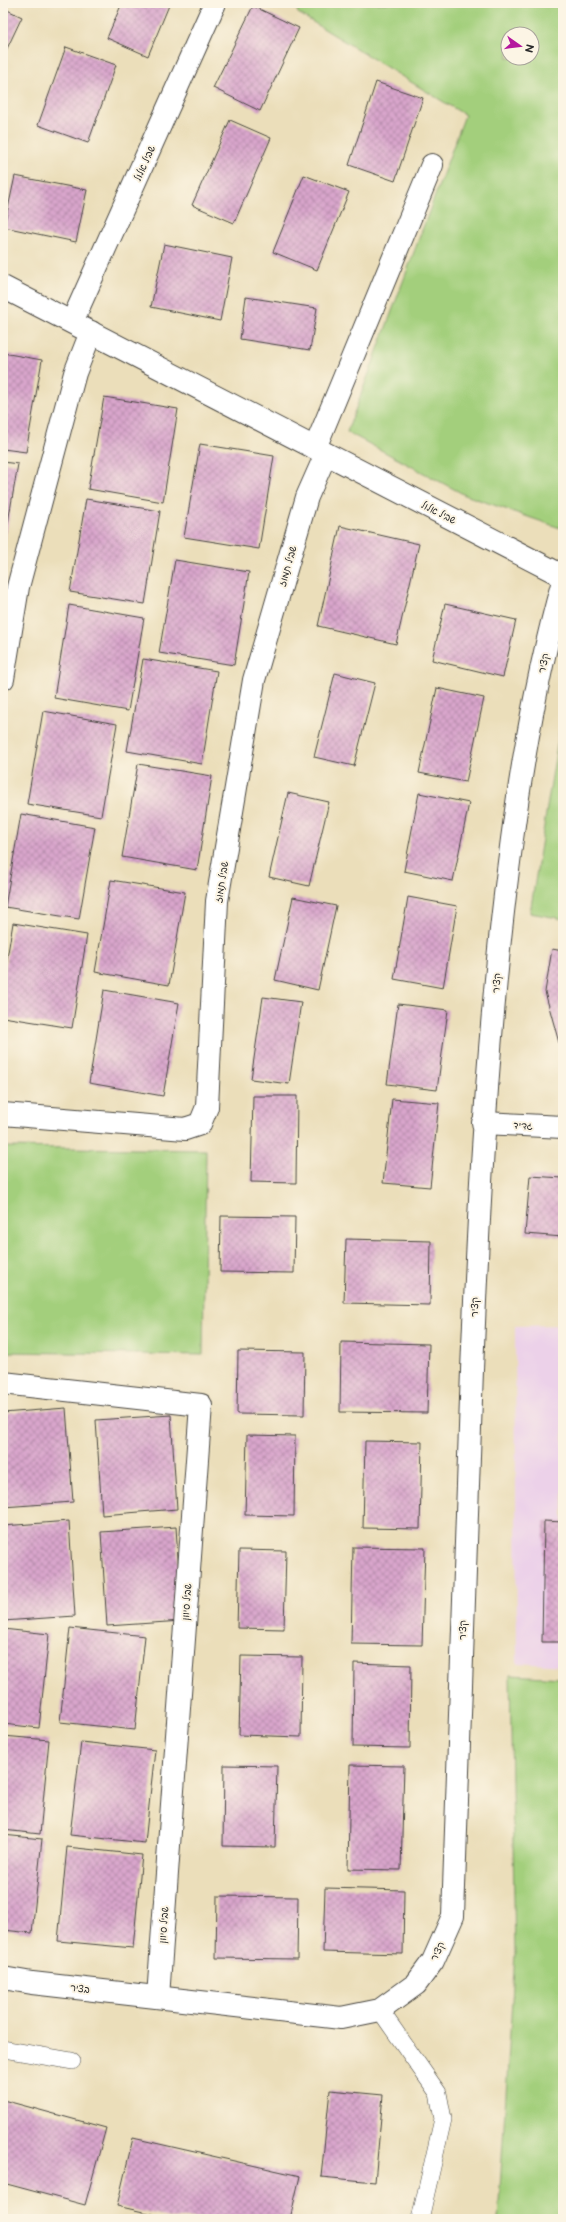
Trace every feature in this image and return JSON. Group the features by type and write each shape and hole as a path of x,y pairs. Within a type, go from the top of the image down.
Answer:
{"street":[{"name":"שביל אלול","path":"72,322 215,3"},
{"path":"321,451 432,164"},
{"name":"שביל אלול","path":"3,287 563,576"},
{"path":"3,679 18,587 75,373 91,332"},
{"name":"שביל תמוז","path":"3,1114 185,1129 200,1124 207,1106 217,901 254,680 321,451"},
{"name":"קציר","path":"158,1997 342,2018 380,2010 416,1984 433,1961 453,1916 469,1437 483,1123 510,844 530,723 563,581"},
{"name":"גדיד","path":"483,1123 563,1127"},
{"name":"שביל סיוון","path":"3,1384 201,1405 158,1997"},
{"name":"בציר","path":"3,1978 158,1997"}],"lane":[{"path":"380,2010 438,2093 443,2119 420,2219"},
{"path":"3,2049 72,2061"}],"shaded area":[{"path":"563,1325 563,1666 517,1663 515,1326"}],"green space":[{"path":"295,3 563,3 563,529 465,495 347,432 465,115 298,13"},
{"path":"563,708 563,919 530,913"},
{"path":"3,1147 206,1150 203,1355 3,1352"},
{"path":"510,1675 563,1678 563,2219 498,2219 515,1954"}],"building":[{"path":"122,3 170,3 148,56 107,38"},
{"path":"253,6 299,28 260,111 213,88"},
{"path":"3,8 22,17 3,57"},
{"path":"66,47 116,65 88,143 38,125"},
{"path":"376,82 423,98 395,181 349,165"},
{"path":"230,120 271,138 234,223 192,205"},
{"path":"304,175 349,192 317,270 273,252"},
{"path":"15,176 87,190 76,242 4,227"},
{"path":"164,244 232,258 220,321 151,307"},
{"path":"246,297 317,308 310,350 240,339"},
{"path":"3,353 42,360 26,452 3,449"},
{"path":"104,397 178,409 163,502 88,489"},
{"path":"200,444 274,456 259,549 184,537"},
{"path":"3,462 18,464 4,546 3,546"},
{"path":"86,499 160,511 145,604 70,592"},
{"path":"340,526 419,544 396,644 318,626"},
{"path":"175,560 249,572 234,665 159,653"},
{"path":"445,604 516,620 503,677 432,660"},
{"path":"69,605 144,618 128,711 54,698"},
{"path":"143,659 217,671 202,764 127,751"},
{"path":"335,673 375,683 354,766 314,757"},
{"path":"437,688 484,698 466,782 419,773"},
{"path":"43,711 117,724 101,816 27,804"},
{"path":"138,764 212,776 197,870 122,857"},
{"path":"288,793 329,802 309,886 269,877"},
{"path":"419,793 469,803 453,881 404,871"},
{"path":"21,814 95,827 79,919 5,907"},
{"path":"111,880 185,892 169,985 95,972"},
{"path":"293,897 336,906 318,990 275,980"},
{"path":"408,897 457,906 443,988 394,979"},
{"path":"13,923 87,935 72,1028 3,1017 3,982"},
{"path":"552,949 563,951 563,1050 561,1050 545,992"},
{"path":"104,990 179,1003 163,1096 89,1083"},
{"path":"263,997 301,1002 289,1084 251,1079"},
{"path":"398,1004 448,1010 437,1090 387,1084"},
{"path":"253,1096 297,1096 296,1183 251,1182"},
{"path":"392,1099 439,1103 430,1187 383,1183"},
{"path":"530,1176 563,1178 563,1237 525,1234"},
{"path":"221,1216 295,1217 294,1273 220,1272"},
{"path":"346,1239 431,1241 430,1305 344,1303"},
{"path":"341,1342 429,1344 427,1413 340,1412"},
{"path":"238,1351 305,1352 304,1415 237,1414"},
{"path":"66,1408 73,1502 3,1507 3,1413"},
{"path":"171,1415 177,1509 102,1515 96,1420"},
{"path":"247,1435 295,1436 294,1516 245,1515"},
{"path":"365,1441 422,1442 420,1529 363,1528"},
{"path":"69,1521 75,1616 3,1621 3,1526"},
{"path":"544,1521 563,1522 563,1642 542,1642"},
{"path":"176,1527 182,1621 107,1626 101,1532"},
{"path":"353,1547 425,1548 422,1645 351,1644"},
{"path":"239,1550 286,1551 284,1629 237,1628"},
{"path":"70,1628 145,1636 135,1730 60,1722"},
{"path":"3,1629 49,1634 39,1728 3,1724"},
{"path":"241,1656 302,1657 301,1737 239,1735"},
{"path":"354,1663 411,1665 410,1748 353,1747"},
{"path":"3,1736 49,1740 40,1834 3,1830"},
{"path":"81,1742 155,1750 145,1843 70,1835"},
{"path":"224,1765 277,1766 275,1847 223,1846"},
{"path":"350,1765 404,1766 401,1870 348,1869"},
{"path":"3,1835 42,1839 32,1933 3,1930"},
{"path":"67,1847 142,1855 133,1948 58,1941"},
{"path":"325,1888 404,1890 403,1954 323,1952"},
{"path":"217,1896 298,1897 297,1959 216,1958"},
{"path":"330,2090 383,2095 375,2182 321,2177"},
{"path":"3,2100 106,2128 85,2205 3,2183"},
{"path":"133,2138 300,2176 290,2219 174,2219 117,2206"}]}
